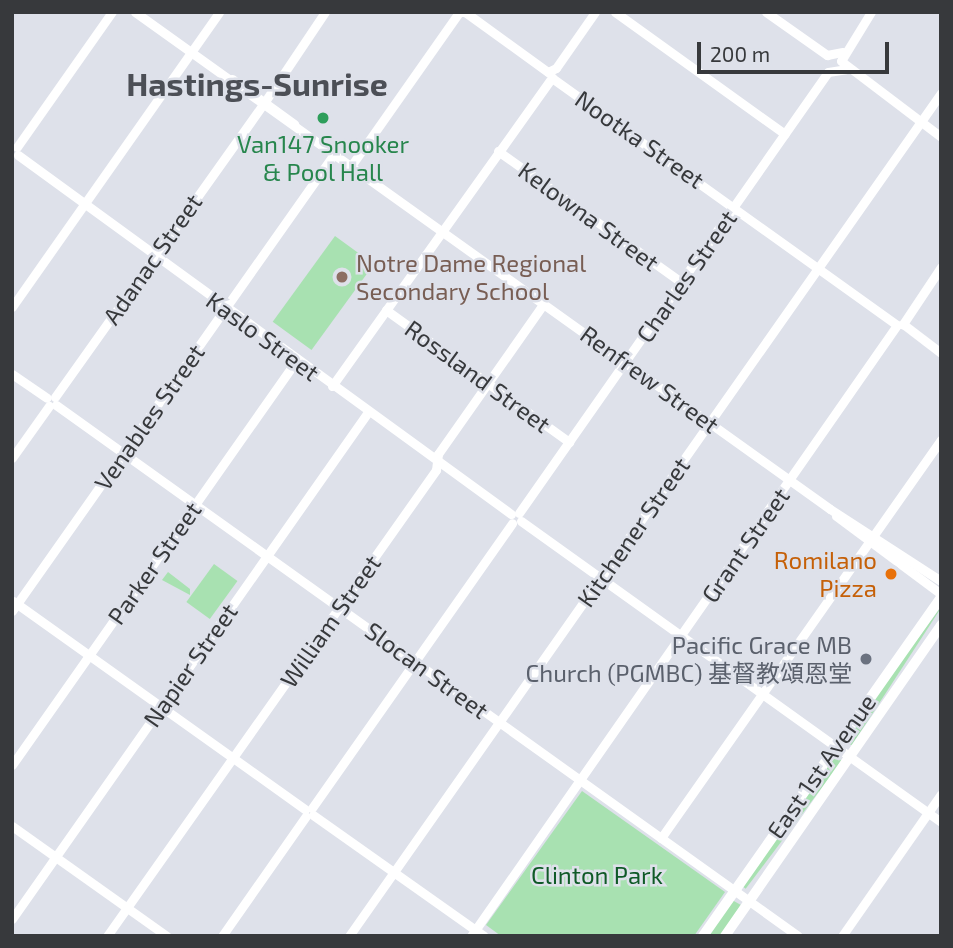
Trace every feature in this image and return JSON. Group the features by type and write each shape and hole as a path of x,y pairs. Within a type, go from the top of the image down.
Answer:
{"main road":[{"name":"East 1st Avenue","path":"703,936 941,595"},
{"name":"East 1st Avenue","path":"725,936 941,625"}],"street":[{"path":"15,151 113,12"},
{"name":"Renfrew Street","path":"135,12 830,509 941,595"},
{"path":"12,307 219,12"},
{"name":"Adanac Street","path":"12,458 325,12"},
{"path":"332,386 595,12"},
{"path":"615,12 785,134"},
{"path":"766,12 941,137"},
{"name":"Charles Street","path":"222,936 871,12"},
{"path":"351,166 460,13"},
{"name":"Nootka Street","path":"460,13 941,353"},
{"name":"Kitchener Street","path":"349,936 941,93"},
{"name":"Kaslo Street","path":"15,151 86,202 224,309 941,822"},
{"name":"Kelowna Street","path":"498,151 681,282"},
{"name":"Venables Street","path":"14,605 334,153"},
{"name":"Grant Street","path":"477,934 580,780 941,267"},
{"name":"William Street","path":"107,936 436,470 437,461 487,383 544,303"},
{"name":"Rossland Street","path":"386,310 569,442"},
{"name":"Parker Street","path":"12,765 296,361"},
{"name":"Slocan Street","path":"12,374 798,936"},
{"name":"Napier Street","path":"12,919 368,412"},
{"path":"661,838 941,439"},
{"name":"Renfrew Street","path":"871,539 941,581"},
{"path":"14,605 161,706 477,934"},
{"path":"842,936 941,794"},
{"path":"12,826 167,936"}],"green space":[{"path":"335,236 374,264 312,350 273,322"},
{"path":"214,564 237,581 210,619 186,602"},
{"path":"168,572 190,589 190,595 162,580"},
{"path":"940,608 852,745 842,742"},
{"path":"834,755 842,761 746,889 738,883"},
{"name":"Clinton Park","path":"582,791 725,892 694,936 501,936 486,925"},
{"path":"732,900 741,905 720,936 707,936"}],"place":[{"name":"Van147 Snooker & Pool Hall","path":"323,118"},
{"name":"Notre Dame Regional Secondary School","path":"342,277"},
{"name":"Romilano Pizza","path":"891,574"},
{"name":"Pacific Grace MB Church (PGMBC) 基督教頌恩堂","path":"866,659"}],"district":[{"name":"Hastings-Sunrise","path":"257,83"}]}
